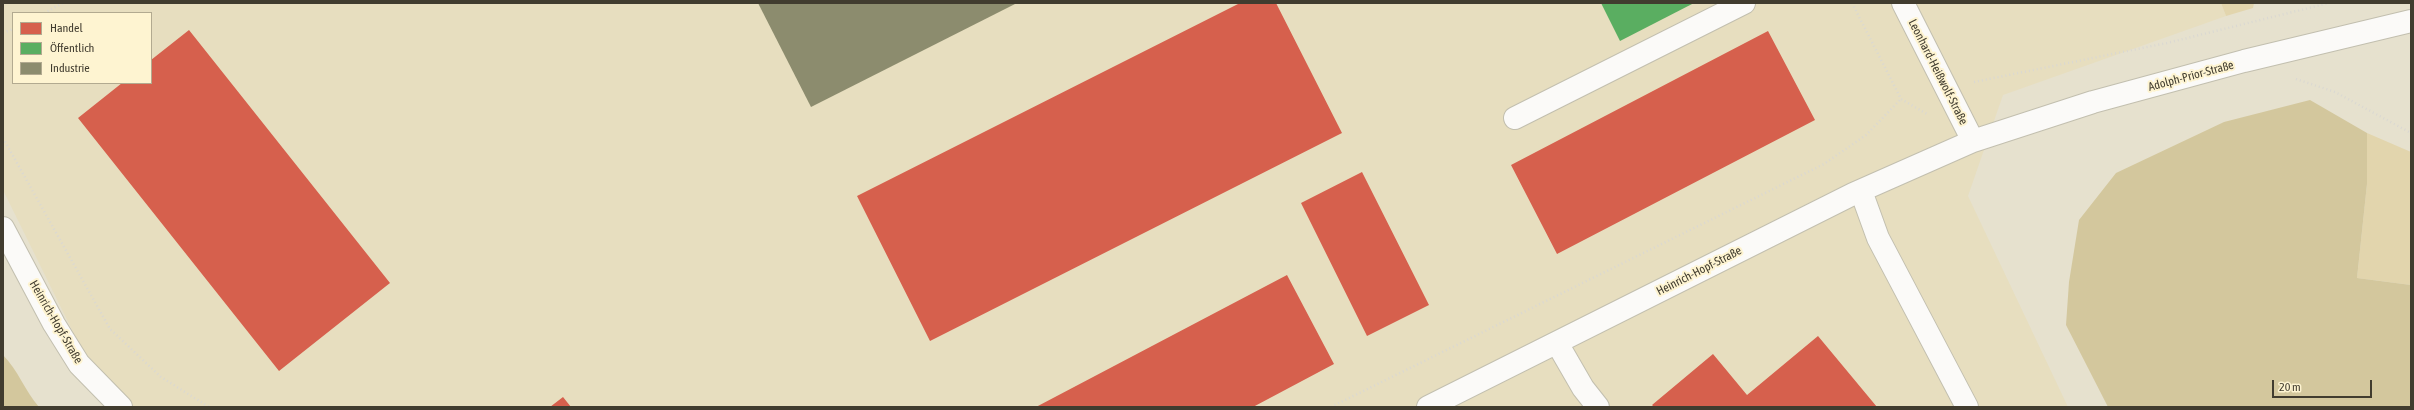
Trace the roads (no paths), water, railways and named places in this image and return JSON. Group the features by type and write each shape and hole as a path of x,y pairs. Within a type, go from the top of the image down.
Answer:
{"street":[{"path":"1515,118 1744,3"},
{"name":"Leonhard-Heißwolf-Straße","path":"1904,3 1973,141"},
{"name":"Adolph-Prior-Straße","path":"1973,141 2138,90 2244,61 2411,21"},
{"name":"Heinrich-Hopf-Straße","path":"1428,407 1861,191 1973,141"},
{"path":"1861,191 1878,238 1967,407"},
{"name":"Heinrich-Hopf-Straße","path":"3,228 54,324 79,364 120,407"},
{"path":"1557,343 1583,388 1598,407"}]}
